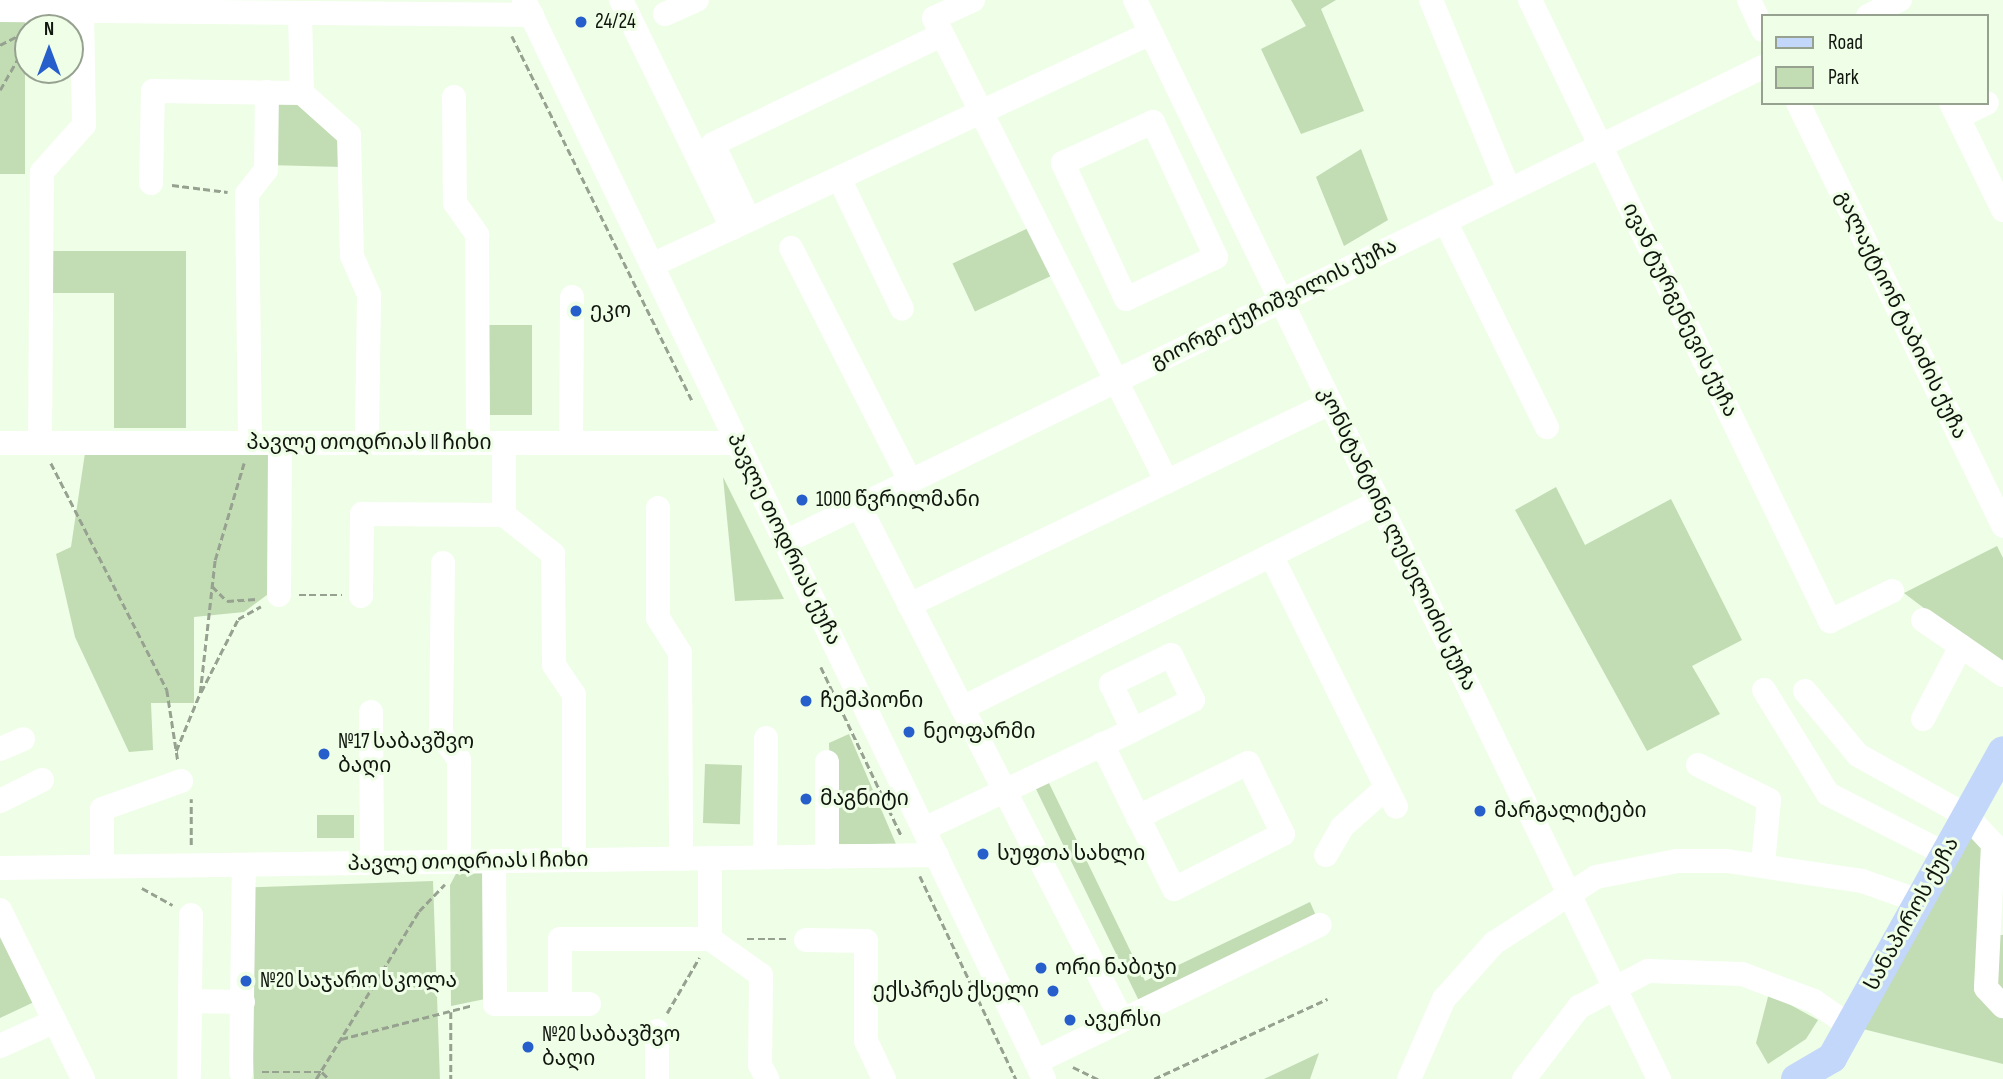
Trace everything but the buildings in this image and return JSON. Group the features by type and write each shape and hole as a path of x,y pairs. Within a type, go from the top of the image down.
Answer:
{"main road":[{"name":"სანაპიროს ქუჩა","path":"1830,1068 1850,1026 2003,751"},
{"path":"1796,1079 1830,1068"}],"street":[{"path":"621,0 741,224"},
{"path":"665,14 696,0"},
{"path":"973,0 934,18 1167,482"},
{"name":"კონსტანტინე ლესელიძის ქუჩა","path":"1135,0 1659,1079"},
{"path":"1431,0 1509,190"},
{"name":"ივან ტურგენევის ქუჩა","path":"1530,0 1830,621 1892,591"},
{"path":"1749,0 1762,28"},
{"path":"1872,14 1899,0"},
{"path":"0,10 54,6 82,11 166,6 274,6 300,13 371,7 417,7 503,15 528,7"},
{"name":"პავლე თოდრიას ქუჩა","path":"528,7 1040,1070"},
{"path":"40,443 42,172 84,125 82,11"},
{"path":"300,13 302,93"},
{"path":"652,265 1151,33"},
{"path":"741,224 713,144 942,35"},
{"name":"გიორგი ქუჩიშვილის ქუჩა","path":"785,542 1762,67"},
{"path":"151,183 153,91 302,93 349,135 352,256 369,295 367,443"},
{"path":"250,443 247,194 266,170 267,92"},
{"path":"454,97 455,204 477,235 478,443"},
{"name":"გალაქტიონ ტაბიძის ქუჩა","path":"1799,105 2003,526"},
{"path":"1978,105 1955,110 2003,210"},
{"path":"1153,122 1186,193 1216,257 1126,299 1063,163 1153,122"},
{"path":"1186,193 1221,176"},
{"path":"839,178 902,309"},
{"path":"1445,221 1548,427"},
{"path":"791,248 910,481"},
{"path":"571,443 572,297"},
{"path":"909,605 1331,403"},
{"name":"პავლე თოდრიას II ჩიხი","path":"0,443 738,443"},
{"path":"279,595 280,443"},
{"path":"503,515 504,443"},
{"path":"962,708 1379,502"},
{"path":"859,506 1121,1018"},
{"path":"658,508 658,618 680,653 681,859"},
{"path":"361,596 362,514 503,515 554,554 554,666 575,695 574,860"},
{"path":"1271,555 1391,797 1342,827 1326,855"},
{"path":"443,563 441,734 460,760 459,862"},
{"path":"1923,620 2003,675"},
{"path":"1923,719 1961,646"},
{"path":"1764,690 1828,794 1946,854"},
{"path":"1805,691 1858,755 1967,816 1993,844 1997,928 1986,988 2003,1006"},
{"path":"372,712 372,863"},
{"path":"924,829 1133,730"},
{"path":"0,749 23,738"},
{"path":"765,857 766,738"},
{"path":"1102,744 1138,817 1174,889 1283,834 1248,763 1138,817"},
{"path":"827,762 827,857"},
{"path":"1698,765 1769,800 1763,864"},
{"path":"0,801 42,780"},
{"path":"102,866 102,810 181,781"},
{"name":"პავლე თოდრიას I ჩიხი","path":"0,868 937,855"},
{"path":"710,858 710,939"},
{"path":"494,861 495,1004 589,1004"},
{"path":"241,1072 244,864"},
{"path":"1409,1079 1444,999 1494,943 1568,891 1654,864 1763,864 1862,881 1919,901"},
{"path":"0,910 83,1079"},
{"path":"189,1076 191,915"},
{"path":"1040,1070 1121,1018 1320,925"},
{"path":"560,1004 560,939 710,939 761,975 760,1065 767,1079"},
{"path":"806,940 866,941 866,1041 884,1079"},
{"path":"1524,1079 1578,1007 1614,984 1675,968 1742,974 1814,1001 1850,1026"},
{"path":"190,1001 243,1002"},
{"path":"0,1046 55,1021"},
{"path":"657,1031 657,1079"}],"path":[{"path":"503,15 588,201 696,407"},
{"path":"0,90 14,66"},
{"path":"151,183 247,194"},
{"path":"40,443 167,690 181,781 191,796 191,865"},
{"path":"200,693 212,586 250,443"},
{"path":"212,586 227,601 279,595 361,596"},
{"path":"176,751 200,693 238,619 279,595"},
{"path":"816,656 1016,1079"},
{"path":"316,1079 419,911 459,862"},
{"path":"135,884 191,915"},
{"path":"657,1031 710,939 806,940"},
{"path":"1154,1079 1327,999"},
{"path":"341,1039 495,1004"},
{"path":"452,1012 452,1079"},
{"path":"241,1072 322,1072 329,1079"}],"green space":[{"path":"1291,0 1336,0 1321,9 1364,111 1301,134 1261,49 1306,26"},
{"path":"0,21 14,21 14,84 25,84 25,174 0,174"},
{"path":"268,97 299,98 341,135 342,167 268,165"},
{"path":"1361,149 1388,220 1344,246 1316,177"},
{"path":"1035,225 1057,273 975,311 953,263"},
{"path":"53,251 186,251 186,428 114,428 114,293 53,293"},
{"path":"487,325 532,325 532,415 487,415"},
{"path":"275,451 275,589 244,612 194,617 194,703 151,703 153,750 129,752 75,637 56,554 71,547 85,453"},
{"path":"723,477 784,599 735,601"},
{"path":"1556,487 1585,545 1671,499 1742,640 1692,666 1720,714 1647,751 1515,510"},
{"path":"1997,546 2003,558 2003,668 1904,593"},
{"path":"849,734 896,844 832,844 829,743"},
{"path":"705,764 742,765 740,824 703,823"},
{"path":"1048,781 1145,981 1310,902 1317,918 1140,1003 1035,787"},
{"path":"317,815 354,815 354,838 317,838"},
{"path":"1969,824 1987,856 1989,935 2003,935 2003,1064 1859,1028"},
{"path":"490,869 490,998 451,1006 450,885 458,870"},
{"path":"433,881 440,1079 254,1079 247,887"},
{"path":"0,934 34,1002 0,1018"},
{"path":"1769,993 1818,1020 1806,1039 1768,1064 1756,1043"},
{"path":"1319,1053 1310,1079 1264,1079"}],"place":[{"name":"24/24","path":"581,22"},
{"name":"ეკო","path":"576,311"},
{"name":"1000 წვრილმანი","path":"802,500"},
{"name":"ჩემპიონი","path":"806,701"},
{"name":"ნეოფარმი","path":"909,732"},
{"name":"№17 საბავშვო ბაღი","path":"324,754"},
{"name":"მაგნიტი","path":"806,799"},
{"name":"მარგალიტები","path":"1480,811"},
{"name":"სუფთა სახლი","path":"983,854"},
{"name":"ორი ნაბიჯი","path":"1041,968"},
{"name":"№20 საჯარო სკოლა","path":"246,981"},
{"name":"ექსპრეს ქსელი","path":"1053,991"},
{"name":"ავერსი","path":"1070,1020"},
{"name":"№20 საბავშვო ბაღი","path":"528,1047"}]}
